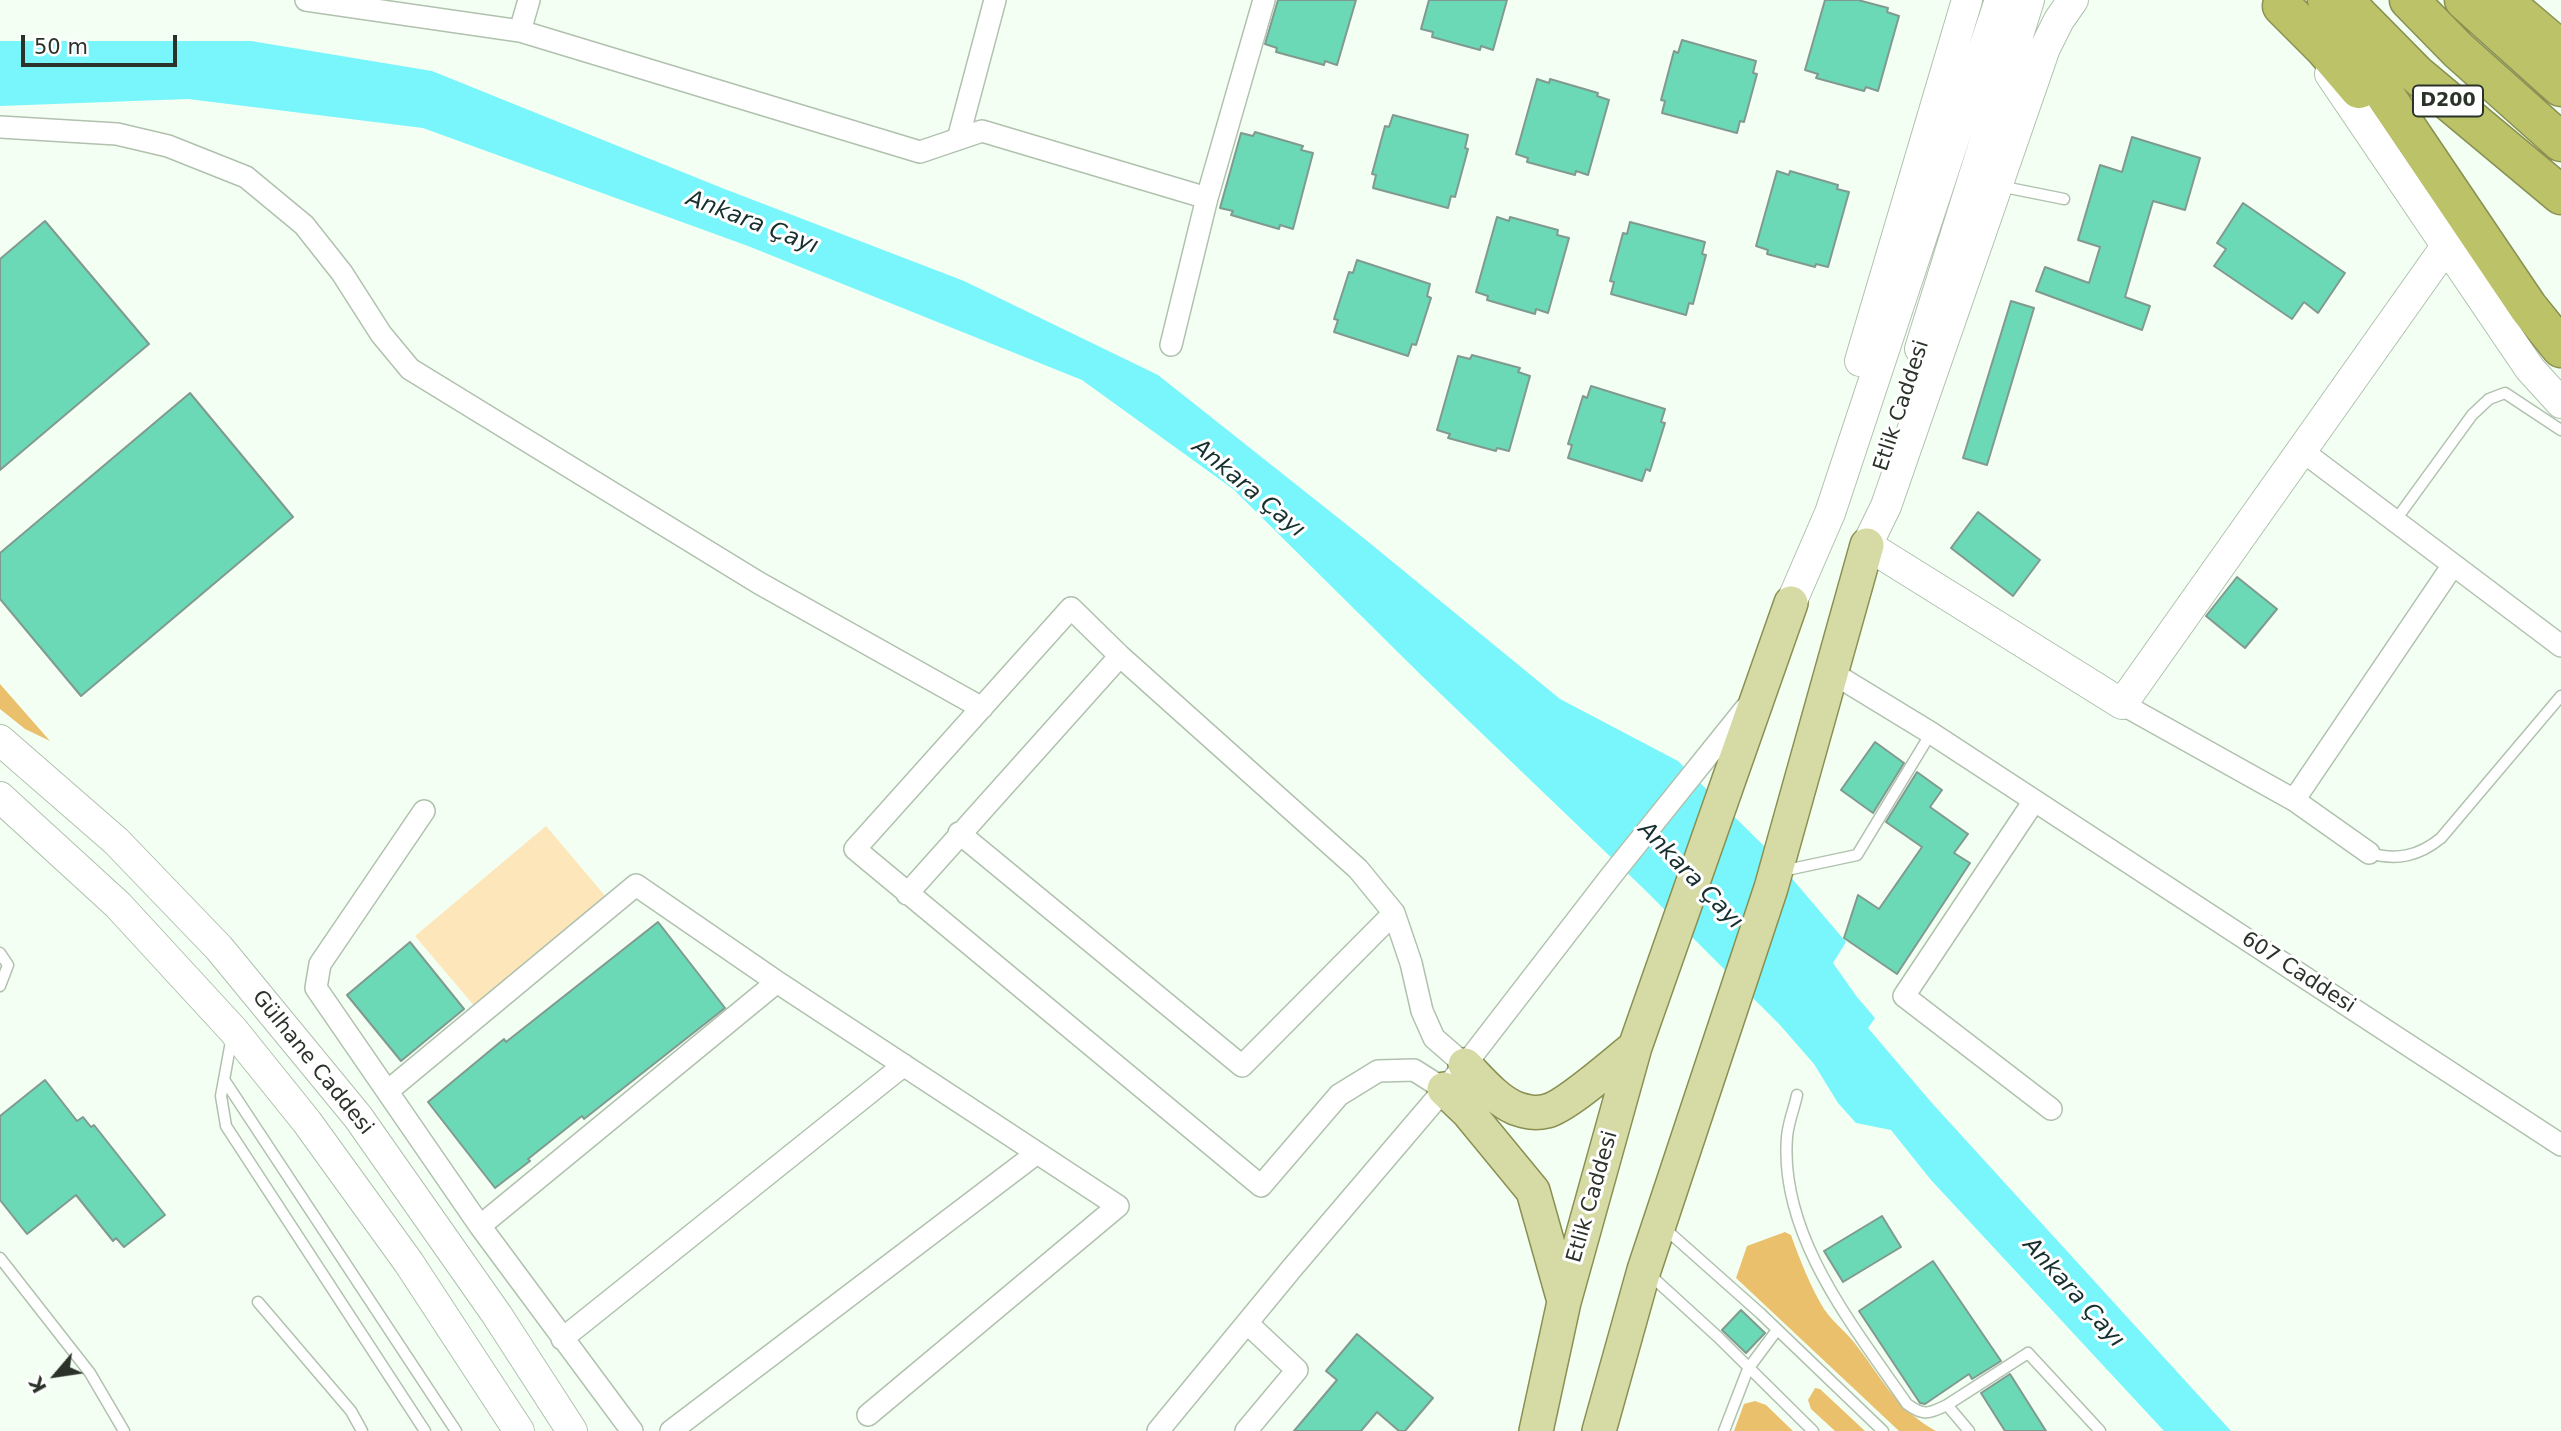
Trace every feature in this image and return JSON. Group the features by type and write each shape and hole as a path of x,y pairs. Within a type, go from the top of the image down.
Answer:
{"highway":[{"path":"2327,0 2385,95 2528,307 2561,348"},
{"name":"D200","path":"2342,0 2416,74 2561,195"},
{"name":"D200","path":"2409,0 2458,50 2561,142"},
{"path":"2464,0 2561,87"},
{"path":"2502,0 2561,50"},
{"path":"2279,3 2324,48 2458,203"}],"main road":[{"path":"1790,603 1967,0"},
{"name":"Etlik Caddesi","path":"1536,1431 1564,1302 1636,1046 1790,603 1830,513 2000,0"},
{"name":"Etlik Caddesi","path":"1659,1224 1775,872 1867,545 1882,463 1934,307 2029,0"},
{"path":"2073,0 2045,48 1886,506 1867,545 2122,704 2445,248"},
{"path":"2279,3 2529,369 2561,403"},
{"name":"Gülhane Caddesi","path":"0,740 116,841 228,958 358,1117 497,1315 572,1431"},
{"name":"Gülhane Caddesi","path":"0,797 118,905 233,1030 307,1122 409,1262 519,1431"},
{"path":"1455,1077 1493,1093 1513,1107 1533,1113 1557,1106 1636,1046"},
{"path":"1455,1077 1468,1112 1533,1191 1564,1302"},
{"path":"1599,1431 1659,1224"}],"street":[{"path":"306,0 520,31 920,152 982,131 1207,198"},
{"path":"520,31 529,0"},
{"path":"958,139 995,0"},
{"path":"1171,345 1207,198 1264,0"},
{"path":"0,127 117,134 168,146 246,177 304,225 342,273 381,334 410,369 759,583 982,708"},
{"path":"2301,450 2561,646"},
{"path":"2294,800 2454,565"},
{"path":"1071,608 1120,656 1358,869 1394,913 1411,962 1422,1011 1455,1077 1414,1070 1378,1071 1339,1095 1261,1186 855,849 1071,608"},
{"path":"907,894 1120,656"},
{"name":"607 Caddesi","path":"1831,672 1931,733 2561,1145"},
{"path":"1158,1431 1455,1077 1760,690"},
{"path":"2122,704 2294,800 2369,853"},
{"path":"2034,801 1905,996 2050,1109"},
{"path":"424,811 320,964 317,988 481,1226 632,1431"},
{"path":"959,833 1242,1066 1394,913"},
{"path":"389,1090 636,885 776,982 1118,1206 868,1415"},
{"path":"481,1226 776,982"},
{"path":"562,1339 904,1065"},
{"path":"671,1431 1037,1153"},
{"path":"1246,1431 1297,1370 1247,1323"}],"lane":[{"path":"1999,186 2064,199"},
{"path":"2395,521 2472,415 2489,399 2505,393 2561,430"},
{"path":"2369,853 2404,857 2418,853 2435,842 2561,696"},
{"path":"1775,872 1857,855 1931,733"},
{"path":"0,953 8,965 0,986"},
{"path":"233,1030 221,1096 226,1126 425,1431"},
{"path":"225,1081 456,1431"},
{"path":"1797,1095 1787,1137 1791,1199 1814,1261 1845,1314 1907,1404 1919,1413 1928,1414 1947,1405 2028,1353 2100,1431"},
{"path":"1659,1224 1777,1329 1883,1431"},
{"path":"0,1258 90,1373 124,1431"},
{"path":"1644,1270 1718,1337 1813,1431"},
{"path":"258,1302 351,1411 362,1431"},
{"path":"1724,1431 1748,1369 1777,1329"},
{"path":"1947,1405 1969,1431"}],"shaded area":[{"path":"0,684 50,741 25,729 0,709"},
{"path":"546,826 607,898 476,1008 415,936"},
{"path":"1785,1232 1791,1235 1810,1282 1827,1313 1853,1341 1898,1401 1921,1422 1936,1431 1899,1431 1736,1278 1747,1246"},
{"path":"1815,1388 1820,1389 1865,1431 1835,1431 1811,1409 1808,1400"},
{"path":"1755,1401 1766,1405 1793,1431 1734,1431 1744,1404"}],"water":[{"name":"Ankara Çayı","path":"0,41 251,41 432,71 722,188 964,281 1158,375 1560,699 1678,761 1766,848 1846,942 1833,963 1875,1018 1868,1028 1931,1102 2231,1431 2164,1431 1931,1180 1891,1130 1856,1123 1838,1103 1814,1064 1780,1025 1233,489 1082,380 748,246 423,128 188,99 0,106"}],"building":[{"path":"1278,0 1356,0 1337,65 1325,61 1324,65 1276,52 1277,48 1265,44"},
{"path":"1429,0 1507,0 1493,50 1481,46 1480,50 1432,37 1433,32 1421,29"},
{"path":"1825,0 1858,0 1888,8 1887,12 1899,16 1878,91 1866,87 1864,91 1816,78 1818,74 1805,70"},
{"path":"1682,40 1756,61 1753,73 1757,74 1744,122 1740,121 1737,133 1662,113 1665,101 1661,100 1674,51 1678,53"},
{"path":"1537,79 1549,83 1550,79 1598,93 1597,96 1609,100 1588,175 1576,171 1575,175 1527,162 1528,158 1516,154"},
{"path":"1393,115 1468,135 1465,148 1468,149 1455,197 1451,196 1448,208 1373,188 1376,175 1372,174 1385,126 1389,127"},
{"path":"1255,132 1303,146 1301,150 1313,153 1293,229 1280,225 1279,229 1231,215 1233,211 1220,208 1241,133 1253,136"},
{"path":"2132,137 2200,158 2185,210 2153,201 2125,297 2150,306 2142,330 2036,291 2045,267 2089,283 2100,247 2078,240 2100,165 2122,172"},
{"path":"1777,171 1789,175 1790,171 1838,185 1837,189 1849,192 1828,267 1816,264 1815,267 1767,254 1768,250 1756,246"},
{"path":"2243,203 2345,273 2318,313 2304,302 2292,319 2214,266 2226,249 2217,243"},
{"path":"1497,217 1509,221 1510,217 1558,230 1557,235 1569,238 1548,313 1536,309 1535,314 1487,300 1488,296 1476,292"},
{"path":"45,221 149,344 0,470 0,259"},
{"path":"1630,222 1705,242 1702,254 1706,255 1693,304 1689,303 1686,315 1611,294 1614,282 1610,281 1623,233 1627,234"},
{"path":"1357,260 1430,284 1427,296 1431,298 1416,345 1412,344 1408,356 1334,332 1338,320 1334,319 1349,272 1353,273"},
{"path":"2011,301 2034,308 1987,465 1963,458"},
{"path":"1472,355 1520,368 1518,372 1530,376 1509,451 1497,448 1496,451 1448,438 1450,434 1437,430 1458,356 1470,359"},
{"path":"1591,386 1665,409 1661,422 1665,423 1650,471 1646,469 1642,481 1568,458 1572,445 1568,444 1583,396 1587,398"},
{"path":"190,393 293,517 81,696 0,599 0,553"},
{"path":"1978,512 2040,560 2013,596 1951,548"},
{"path":"2237,577 2277,609 2245,648 2206,616"},
{"path":"1875,742 1904,763 1873,813 1841,790"},
{"path":"1917,772 1942,790 1930,807 1968,834 1954,853 1970,863 1897,974 1844,938 1858,895 1879,909 1922,847 1886,822"},
{"path":"658,922 725,1008 584,1119 582,1116 495,1188 428,1102 504,1039 506,1042"},
{"path":"410,942 464,1009 401,1061 347,995"},
{"path":"45,1080 77,1121 83,1117 91,1127 94,1125 165,1215 124,1247 116,1238 113,1241 76,1195 27,1234 0,1200 0,1116"},
{"path":"1882,1216 1901,1247 1843,1282 1824,1251"},
{"path":"1933,1261 2001,1361 1972,1379 1969,1374 1925,1404 1920,1403 1859,1311"},
{"path":"1741,1310 1765,1333 1746,1353 1722,1330"},
{"path":"1357,1334 1433,1398 1405,1431 1399,1431 1377,1412 1361,1431 1294,1431 1337,1380 1326,1371"},
{"path":"2010,1374 2046,1431 2005,1431 1981,1393"}]}
